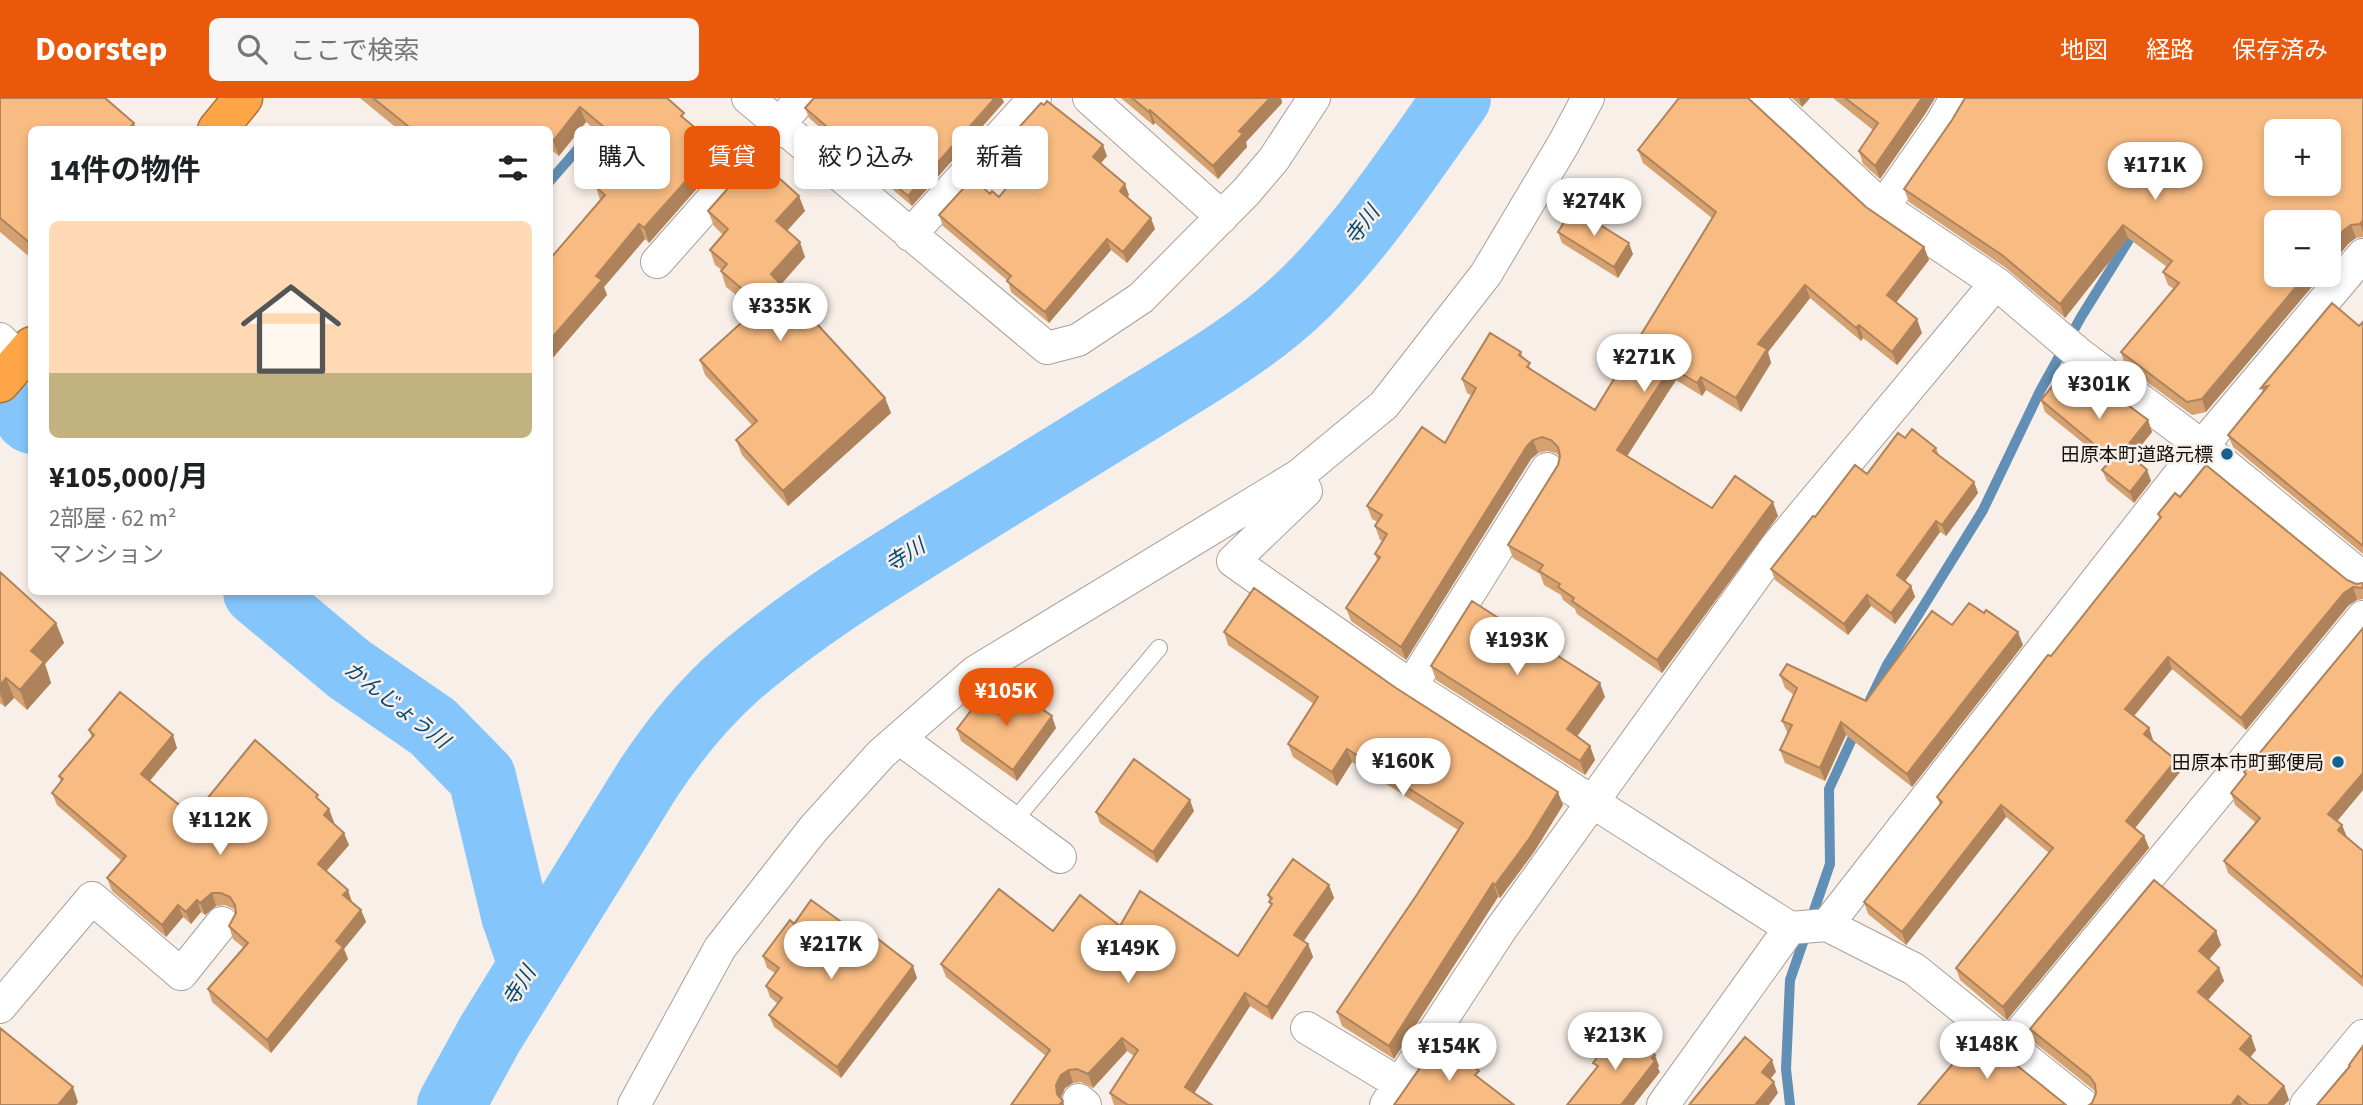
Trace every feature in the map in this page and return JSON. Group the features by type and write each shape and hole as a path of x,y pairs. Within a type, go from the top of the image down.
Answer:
{"highway":[{"path":"219,126 243,98"}],"street":[{"path":"748,98 1047,348 1078,340 1141,298 1222,217 1274,159 1314,98"},
{"path":"657,262 802,98"},
{"path":"911,235 1035,98"},
{"path":"1089,98 1222,217"},
{"path":"634,1105 720,948 814,828 881,754 975,672 1298,476 1384,405 1486,274 1588,98"},
{"path":"1765,98 1883,207 1996,283 2070,346 2202,446 2363,578"},
{"path":"1883,207 1956,98"},
{"path":"1827,925 2202,446 2363,255"},
{"path":"1307,1028 1393,1094 1501,929 1776,547 1996,283"},
{"path":"1411,686 1547,469"},
{"path":"1298,476 1306,491 1233,561 1411,686 1790,928 1827,925 1914,970 2083,1105"},
{"path":"2010,1045 2363,617"},
{"path":"900,738 1060,857"},
{"path":"0,1007 92,898 181,974 222,923"},
{"path":"1663,1105 1790,928"},
{"path":"2306,1105 2363,1036"}],"lane":[{"path":"1013,822 1159,648"}],"building":[{"path":"0,98 105,98 134,123 131,126 28,126 28,241 0,218"},
{"path":"373,98 667,98 684,113 681,116 693,126 684,126 684,183 644,228 639,224 596,276 602,280 553,337 553,256 605,195 598,189 670,189 670,126 603,126 580,107 553,141 553,126 408,126"},
{"path":"814,98 995,98 970,126 952,126 952,146 938,162 938,126 826,126 805,108"},
{"path":"1132,98 1270,98 1239,131 1243,134 1213,166 1150,110 1149,112"},
{"path":"1679,98 1748,98 1866,207 1924,247 1887,295 1917,319 1892,352 1859,325 1856,328 1805,285 1758,344 1767,349 1736,398 1701,377 1697,383 1671,367 1617,450 1712,508 1735,476 1773,502 1657,660 1572,601 1574,598 1558,587 1560,584 1539,571 1543,565 1508,545 1558,465 1558,447 1551,440 1542,437 1527,446 1401,647 1346,608 1380,557 1375,554 1387,534 1375,526 1382,515 1367,506 1422,427 1445,443 1476,388 1462,379 1490,333 1521,352 1519,355 1530,363 1527,367 1595,410 1716,212 1638,150"},
{"path":"1845,98 1922,98 1875,166 1859,151 1878,123"},
{"path":"1965,98 2363,98 2363,220 2341,233 2341,210 2264,210 2264,287 2296,287 2202,399 2187,402 2121,352 2179,283 2163,272 2172,261 2123,225 2060,304 2002,255 1904,189"},
{"path":"1047,101 1103,145 1093,157 1125,184 1120,191 1151,218 1123,252 1107,239 1045,312 1007,281 1011,276 939,215 963,189 985,189 999,197 1006,189 1048,189 1048,126 1020,126 1041,103 1044,105"},
{"path":"780,179 799,196 776,221 800,242 771,274 885,398 783,491 736,440 757,421 700,360 761,305 721,271 727,264 710,250 728,229 708,211 727,189 780,189"},
{"path":"900,189 914,189 908,196"},
{"path":"1573,208 1629,243 1614,267 1558,232"},
{"path":"2332,303 2359,326 2363,322 2363,546 2228,435 2268,386 2261,388"},
{"path":"2071,363 2148,420 2124,450 2147,470 2130,492 2102,470 2112,459 2041,400"},
{"path":"1912,429 1936,448 1933,451 1974,482 1942,525 1936,521 1897,575 1911,586 1891,613 1867,595 1844,624 1771,569 1855,465 1867,474 1898,433 1905,438"},
{"path":"2206,465 2347,580 2356,584 2363,583 2363,588 2353,587 2344,593 2241,718 2168,657 2125,709 2149,728 2144,734 2176,760 2126,821 2144,836 2003,1007 1956,968 2053,848 2001,805 1902,932 1864,902 1942,802 1937,797 2161,517 2158,514 2175,493 2180,497"},
{"path":"0,572 56,623 31,651 44,662 20,690 6,678 0,685"},
{"path":"1254,588 1396,688 1558,792 1529,839 1495,885 1493,883 1389,1046 1337,1012 1463,823 1347,749 1332,772 1288,744 1318,697 1224,632"},
{"path":"1472,601 1600,683 1567,729 1590,746 1580,761 1431,666"},
{"path":"1969,603 1984,613 1986,610 2018,632 1907,774 1841,722 1820,768 1780,750 1792,725 1782,721 1797,688 1780,675 1787,664 1866,701 1932,611 1952,625"},
{"path":"2363,628 2363,773 2328,814 2342,825 2338,830 2363,851 2363,978 2224,861 2260,818 2231,793 2246,774 2244,772"},
{"path":"1015,690 1052,716 1013,770 957,729 979,700 998,714"},
{"path":"120,692 173,735 141,774 193,816 255,740 318,795 316,797 329,809 324,815 344,833 318,864 348,890 343,895 361,910 336,941 343,947 267,1040 208,989 248,943 229,926 236,913 230,897 212,893 200,903 197,900 186,912 178,905 162,925 107,878 126,856 52,793 63,779 59,776 94,735 89,730"},
{"path":"1134,759 1190,800 1153,852 1096,812"},
{"path":"1293,859 1329,885 1294,935 1308,944 1267,1007 1245,993 1185,1087 1212,1105 1128,1105 1110,1093 1138,1050 1122,1038 1088,1074 1077,1069 1061,1075 1056,1085 1057,1094 1063,1101 1059,1105 1011,1105 1050,1050 941,964 999,889 1053,931 1080,895 1120,926 1140,891 1238,956 1272,904 1269,902 1272,898 1268,895"},
{"path":"2154,880 2216,931 2199,951 2219,968 2198,992 2251,1036 2240,1049 2284,1086 2268,1105 2249,1105 2238,1096 2231,1105 2089,1105 2096,1093 2095,1084 2090,1077 2030,1029"},
{"path":"811,900 869,942 874,936 913,966 837,1067 769,1015 782,998 766,986 779,968 763,956 790,920 794,924"},
{"path":"0,1028 73,1087 58,1105 0,1105"},
{"path":"1621,1028 1655,1055 1652,1058 1655,1061 1621,1105 1567,1105 1598,1066 1593,1063"},
{"path":"1978,1034 2066,1105 1918,1105"},
{"path":"1745,1037 1772,1060 1762,1072 1774,1082 1755,1105 1689,1105"},
{"path":"1438,1042 1479,1071 1475,1075 1514,1105 1394,1105"},
{"path":"2363,1046 2363,1105 2317,1105 2350,1066"}],"waterway":[{"name":"寺川","path":"451,1105 490,1034 648,779 678,737 713,697 762,653 839,597 1214,364 1277,318 1303,295 1351,243 1457,98"},
{"path":"553,178 602,121"},
{"path":"1870,700 1887,665 1983,510 2040,391 2081,317 2137,227"},
{"name":"かんじょう川","path":"261,595 349,669 433,727 482,777 515,915 532,964"},
{"path":"1790,1105 1786,1069 1790,980 1830,864 1829,789 1857,728"}],"place":[{"name":"田原本町道路元標","path":"2227,454"},
{"name":"田原本市町郵便局","path":"2338,762"}]}
